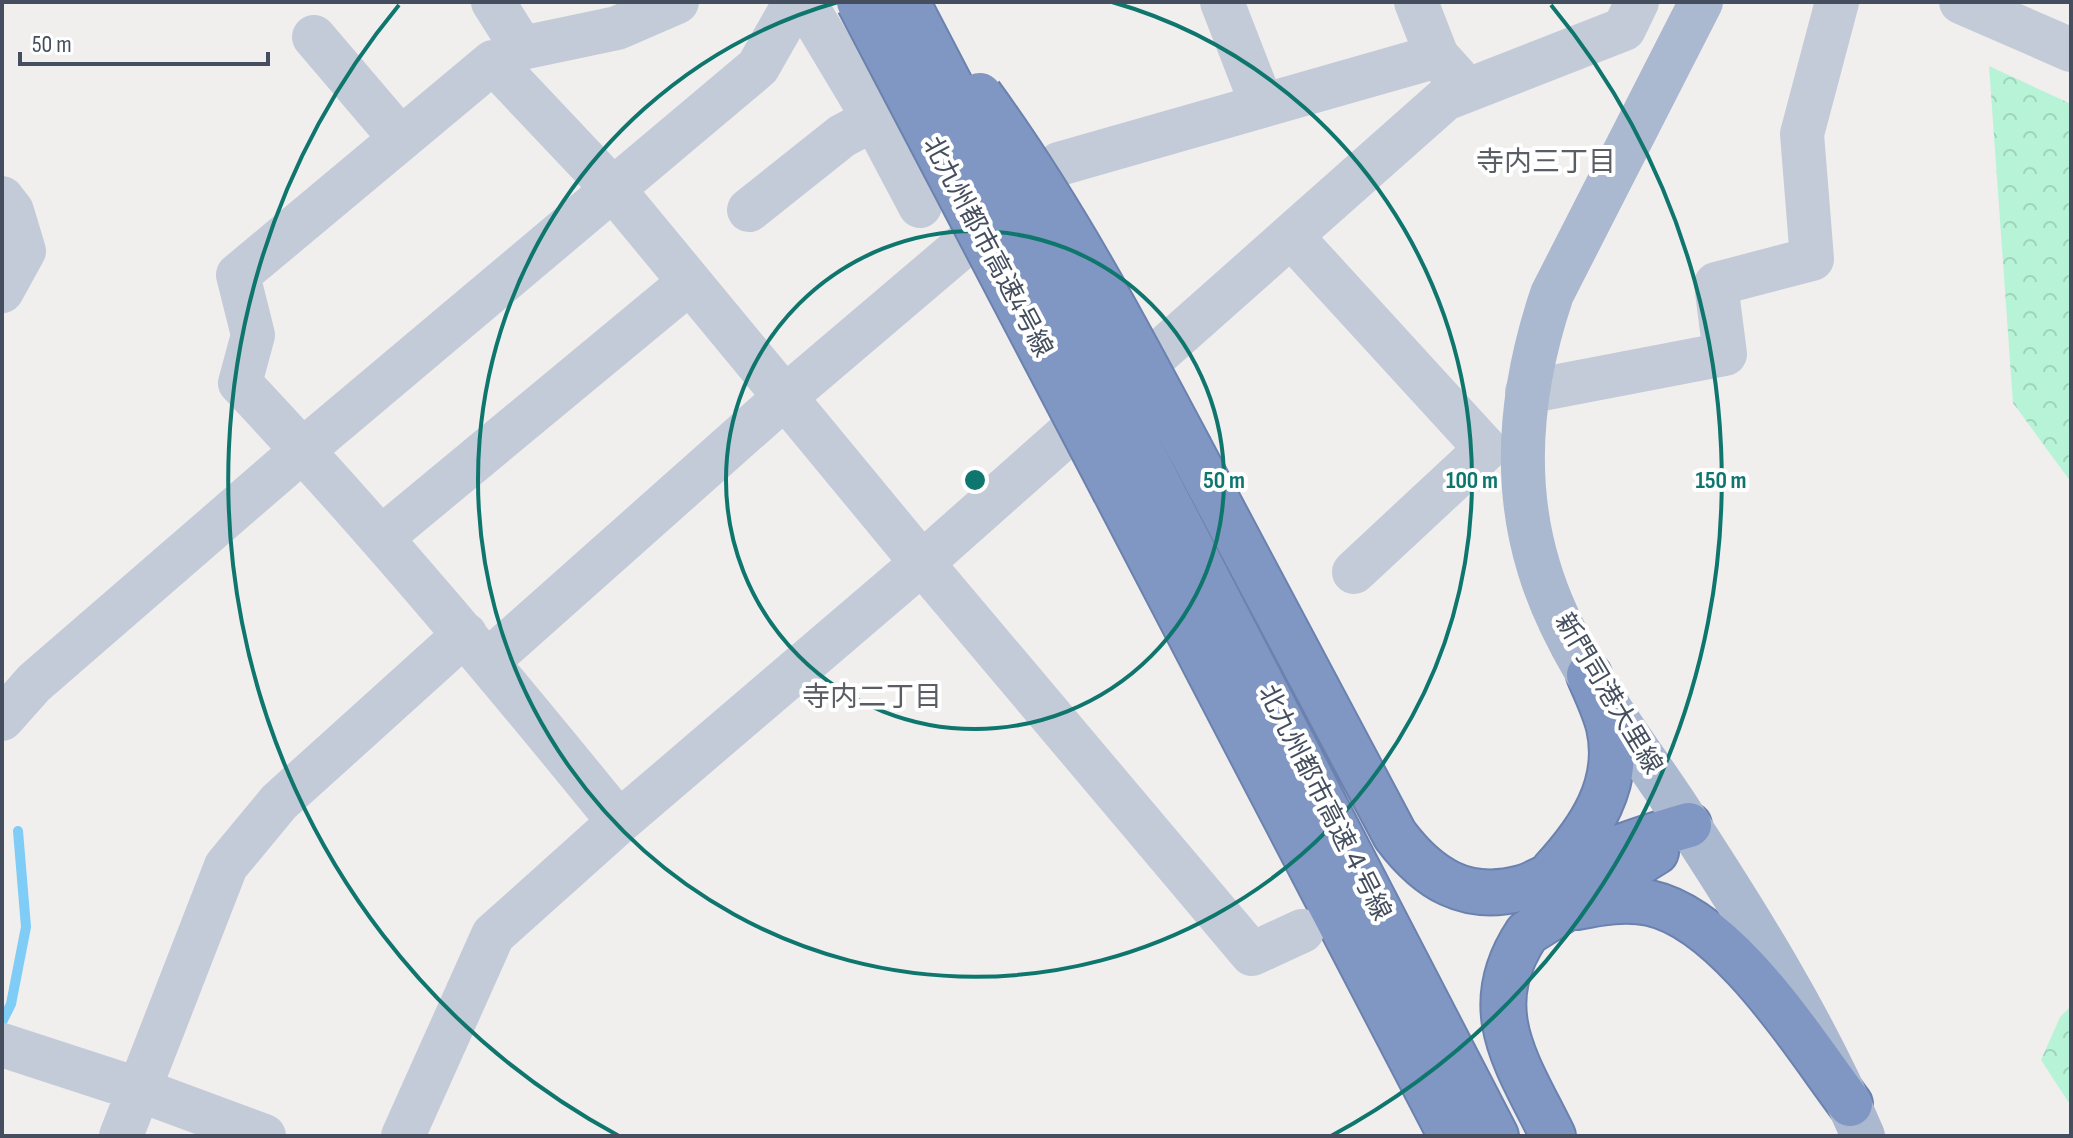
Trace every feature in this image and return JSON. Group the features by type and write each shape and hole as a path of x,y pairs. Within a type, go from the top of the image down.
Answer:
{"highway":[{"name":"北九州都市高速4号線","path":"859,2 1133,481"},
{"name":"北九州都市高速4号線","path":"907,2 1133,481"},
{"path":"913,2 1027,162 1104,287 1377,802 1395,835 1414,860 1438,878 1464,889 1493,892 1524,887 1651,903 1676,913 1701,928 1730,953 1774,1003 1856,1120"},
{"name":"北九州都市高速４号線","path":"1133,481 1380,1000 1451,1136"},
{"name":"北九州都市高速４号線","path":"1133,481 1496,1136"},
{"path":"1553,1136 1511,1051 1504,1025 1502,999 1505,974 1514,952 1527,933 1546,919 1573,850 1591,825 1605,797 1611,772 1609,726 1589,675"},
{"path":"1559,891 1649,858 1689,825"},
{"path":"1380,1000 1432,1136"}],"main road":[{"name":"新門司港大里線","path":"1701,2 1552,294 1536,342 1527,392 1522,456 1527,512 1536,554 1558,615 1589,675 1775,959 1856,1120"}],"street":[{"path":"493,2 522,48 617,28 677,2"},
{"path":"2,719 34,683 303,450 758,67 795,2"},
{"path":"804,2 874,119 920,206"},
{"path":"1222,2 1262,105"},
{"path":"1416,2 1437,56 1468,90"},
{"path":"403,1136 493,935 619,822 922,563 1445,99 1624,29 1637,2"},
{"path":"1527,392 1725,354 1716,284 1812,259 1802,134 1837,2"},
{"path":"1961,2 2069,43"},
{"path":"314,37 401,139"},
{"path":"121,1136 226,866 279,802 477,648 785,397 1059,164 1437,56"},
{"path":"619,822 477,648 240,383 253,335 238,275 493,62 613,189 922,563 1252,954 1302,931"},
{"path":"749,210 842,136 874,119"},
{"path":"2,198 12,211 24,251 2,291"},
{"path":"1291,236 1486,449 1354,572"},
{"path":"381,538 690,282"},
{"path":"2,1045 137,1089 264,1136"}],"green space":[{"path":"1989,66 2071,104 2071,482 2013,403"},
{"path":"2071,1006 2071,1106 2041,1060 2060,1017"}],"waterway":[{"path":"2,1022 11,1004 26,927 18,831"}],"district":[{"name":"寺内三丁目","path":"1546,162"},
{"name":"寺内二丁目","path":"872,697"}]}
